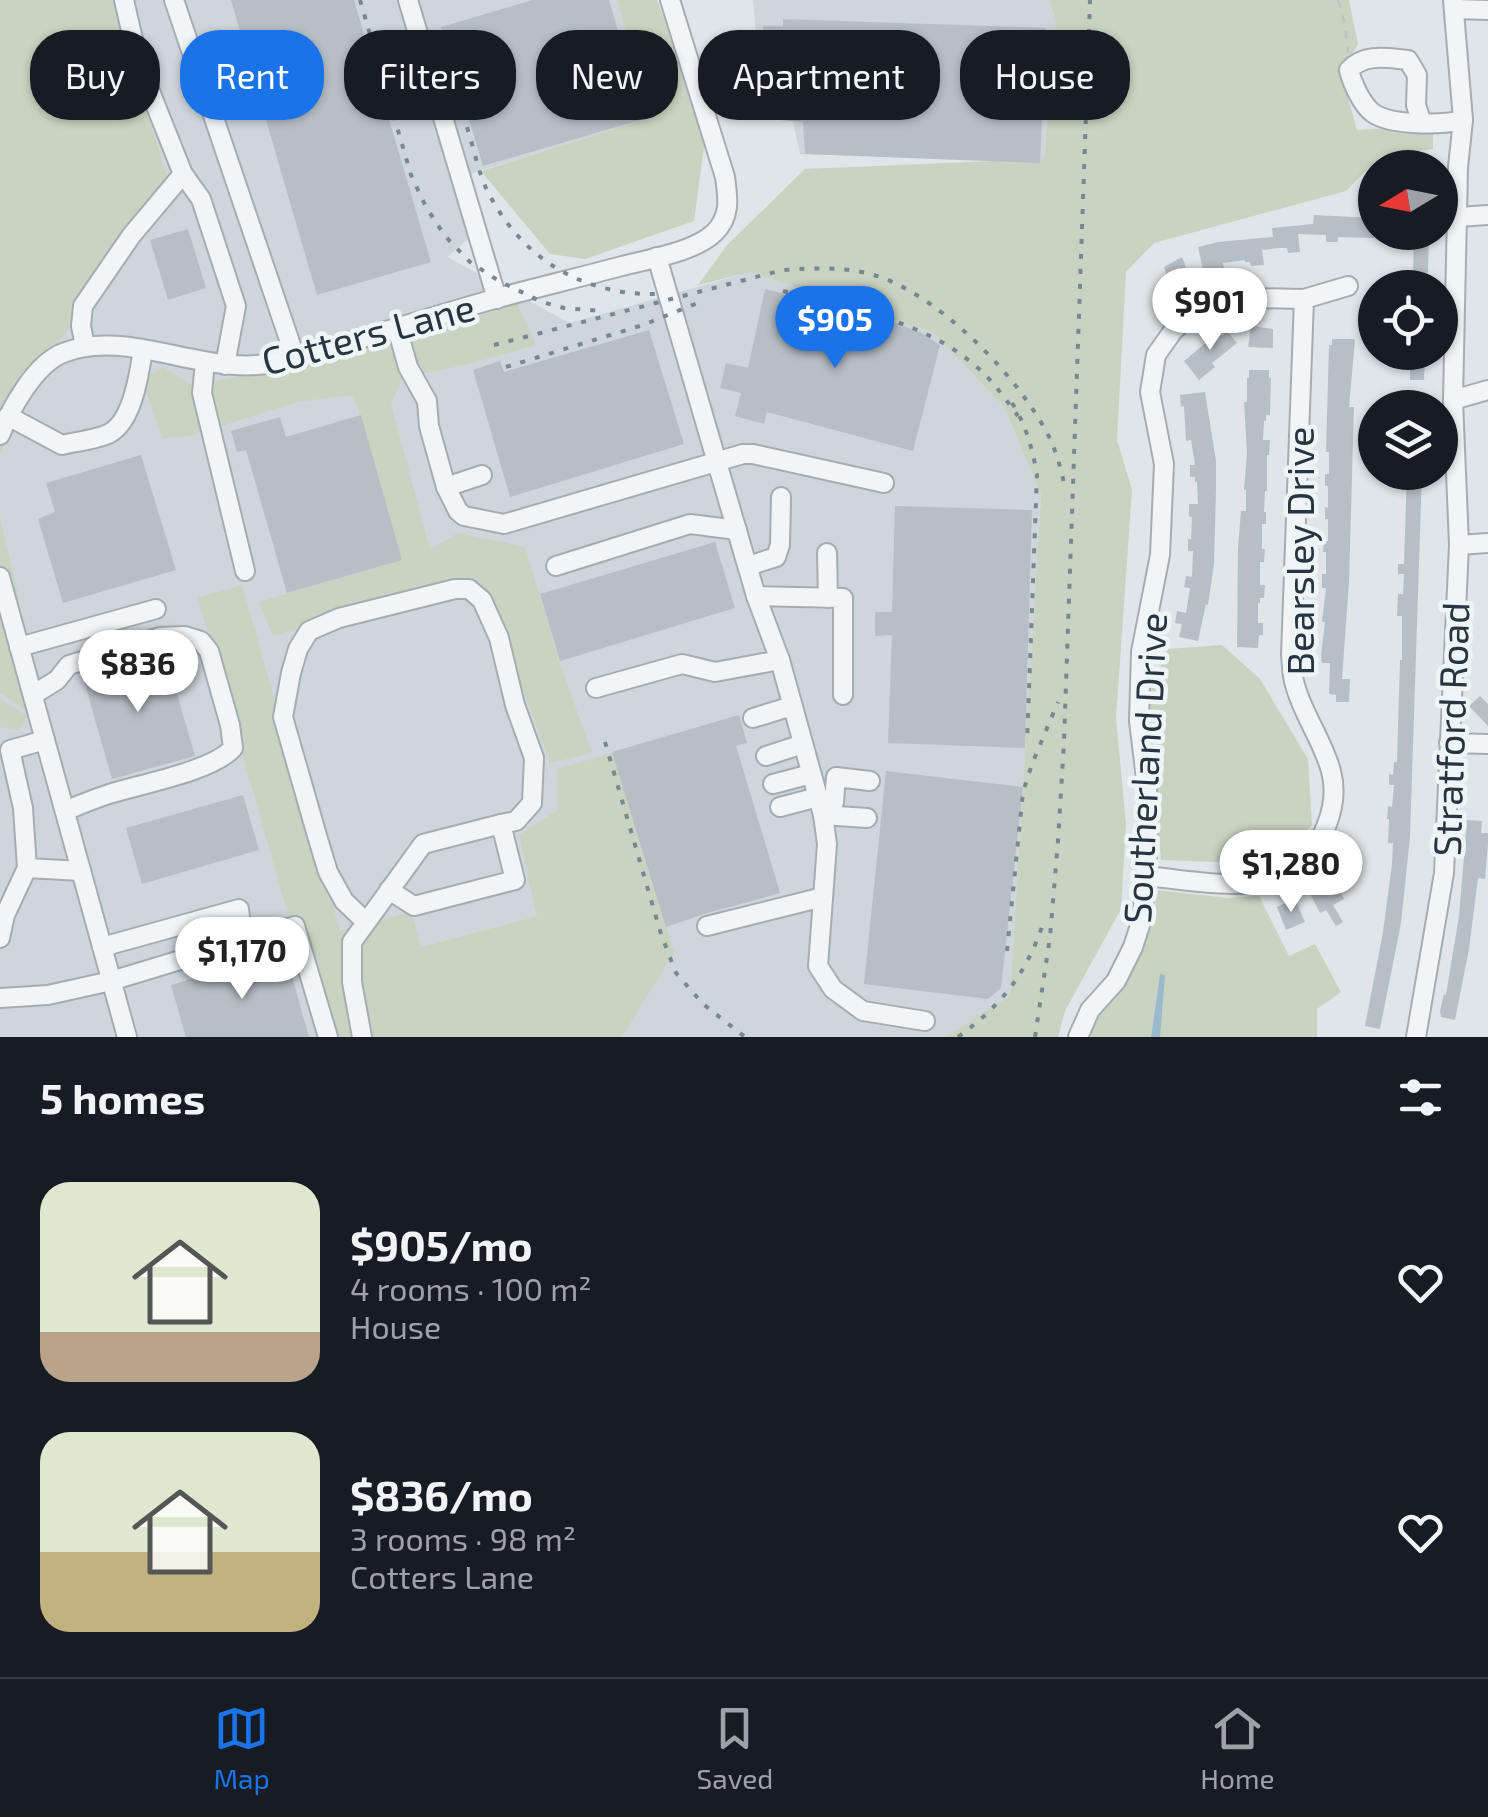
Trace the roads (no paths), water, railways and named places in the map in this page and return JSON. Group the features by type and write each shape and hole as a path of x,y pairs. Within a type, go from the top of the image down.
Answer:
{"street":[{"path":"124,0 138,61 183,174 201,200 236,306 226,365"},
{"path":"174,0 295,357"},
{"path":"408,0 497,299"},
{"name":"Cotters Lane","path":"85,346 117,345 226,365 259,365 699,243 726,218 728,200 725,177 670,0"},
{"path":"1454,4 1488,10"},
{"name":"Stratford Road","path":"1454,4 1463,120 1458,168"},
{"path":"1422,123 1416,105 1417,74 1408,60 1381,57 1357,61 1349,70 1352,85 1372,113 1400,122 1422,123 1444,124 1463,120"},
{"path":"0,435 8,416 41,369 59,354 85,346 83,306 131,236 183,174"},
{"path":"1458,217 1488,215"},
{"name":"Stratford Road","path":"1453,390 1457,250"},
{"path":"657,257 820,805 826,844 818,966 833,989 863,1012 925,1021"},
{"name":"Southerland Drive","path":"1078,1037 1090,1010 1116,981 1145,910 1148,786 1139,720 1141,652 1160,556 1164,464 1150,392 1156,355 1172,331 1194,311 1219,302 1304,299 1348,286"},
{"name":"Bearsley Drive","path":"1145,876 1248,885 1274,880 1305,861 1324,835 1335,803 1332,774 1294,684 1291,655 1304,299"},
{"path":"397,328 408,367 427,400 428,426 446,486 464,516 504,524 752,454 884,484"},
{"path":"8,416 62,445 110,434 124,419 138,382 143,350"},
{"path":"205,362 202,393 245,571"},
{"path":"1458,399 1488,390"},
{"path":"446,486 482,475"},
{"name":"Stratford Road","path":"1416,1037 1444,873 1459,545 1457,490"},
{"path":"748,566 776,557 781,497"},
{"path":"556,566 690,524 737,530"},
{"path":"1459,545 1488,543"},
{"path":"827,553 828,598"},
{"path":"0,577 127,1037"},
{"path":"362,1037 352,982 352,942 422,844 516,821 532,803 534,758 515,706 499,638 482,600 468,589 338,618 310,631 298,649 290,673 283,718 328,872 344,901 366,922"},
{"path":"756,596 843,598 843,695"},
{"path":"19,646 156,609"},
{"path":"32,695 57,680 69,665 160,637 185,636 201,641 208,651 230,725 233,748 225,756 64,812"},
{"path":"596,688 682,664 715,672 780,660"},
{"path":"753,718 792,706"},
{"path":"0,938 5,916 27,868 24,808 8,779 5,748 45,740"},
{"path":"766,756 803,744"},
{"path":"1449,744 1488,744"},
{"path":"773,784 811,774"},
{"path":"780,807 834,802 836,778 870,780"},
{"path":"820,805 867,818"},
{"path":"389,890 414,906 515,880 501,824"},
{"path":"27,868 81,871"},
{"path":"707,926 823,897"},
{"path":"102,946 239,909 243,941"},
{"path":"0,998 48,995 112,981 296,926 328,1037"}],"water":[{"path":"1160,974 1165,975 1160,1037 1151,1037"}],"railway":[{"path":"360,0 411,175 445,236 470,262 542,302 602,311"},
{"path":"1035,1037 1050,937 1064,742 1090,0"},
{"path":"465,120 484,182 500,213 535,253 579,280 631,293 659,294"},
{"path":"494,345 783,270 833,269 871,274 932,305 1003,370 1052,443 1065,488"},
{"path":"783,291 860,310 934,338 978,368 1018,416"},
{"path":"506,367 643,325 700,302"},
{"path":"1012,403 1028,437 1037,474 1027,743"},
{"path":"1007,951 1023,792 1058,702"},
{"path":"605,742 676,973 703,1004 745,1037"},
{"path":"958,1037 1010,988 1029,958 1043,924"}]}
